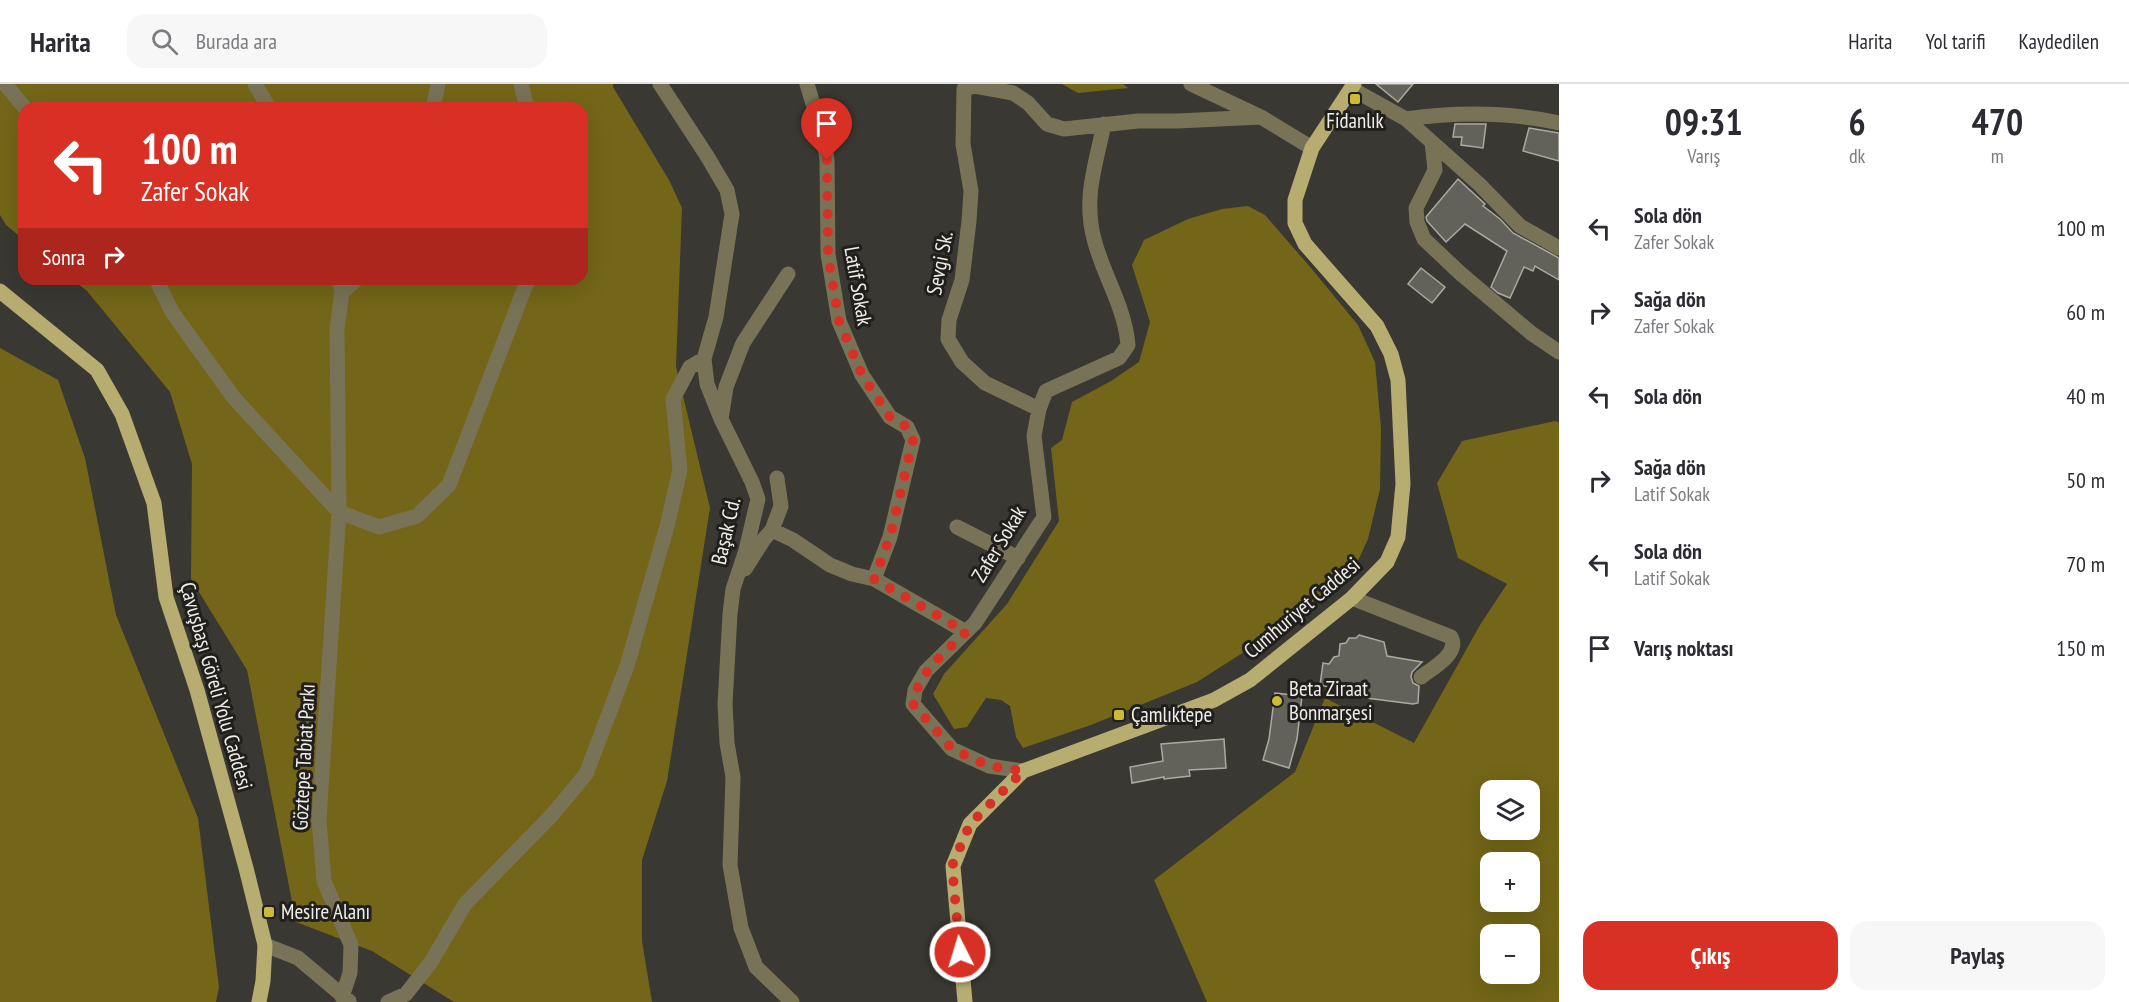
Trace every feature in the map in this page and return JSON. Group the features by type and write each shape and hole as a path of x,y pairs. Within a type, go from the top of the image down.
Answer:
{"main road":[{"name":"Cumhuriyet Caddesi","path":"965,1002 952,866 970,824 1023,771 1214,700 1250,680 1352,598 1387,562 1398,537 1403,483 1398,380 1391,354 1377,326 1305,244 1295,223 1295,200 1312,148 1353,87"},
{"name":"Çavuşbaşı Göreli Yolu Caddesi","path":"0,291 97,370 122,414 154,502 166,597 197,690 265,945 259,1002"}],"street":[{"path":"5,84 20,102"},
{"path":"255,84 266,102"},
{"path":"434,102 438,84"},
{"path":"521,84 526,102"},
{"name":"Başak Cd.","path":"660,84 727,189 732,213 716,317 704,359 707,384 758,499 746,550 733,589 725,704 727,742 733,777 730,865 741,928 756,967 792,1002"},
{"name":"Latif Sokak","path":"807,84 824,140 827,160 828,255 839,321 862,375 890,417 907,427 913,440 890,537 874,579"},
{"path":"1191,84 1261,117 1312,148"},
{"name":"Sevgi Sk.","path":"1039,409 985,383 962,362 948,339 949,320 962,280 971,191 963,144 964,89 975,86 1013,93 1028,103 1047,124 1064,129 1104,124"},
{"path":"1353,87 1406,118 1479,184 1520,226 1559,248"},
{"path":"1406,118 1441,114 1489,115 1559,123"},
{"path":"1104,124 1261,117"},
{"name":"Zafer Sokak","path":"1023,771 989,766 952,749 913,704 915,690 926,671 975,623 1044,517 1034,436 1039,409 1046,391 1119,358 1128,345 1126,326 1094,239 1089,197 1093,167 1104,124"},
{"path":"1432,142 1435,170 1416,208 1417,222 1424,239 1531,333 1559,352"},
{"path":"721,419 726,387 743,343 788,274"},
{"path":"159,285 172,312 234,398 339,512 379,527 417,516 449,485 526,285"},
{"name":"Göztepe Tabiat Parkı","path":"341,286 337,329 339,512 319,820 324,881 351,945 346,999"},
{"path":"388,1002 409,998 465,904 552,815 586,774 627,666 667,526 680,470 673,399 690,367 704,359"},
{"path":"733,589 764,539 772,531 780,506 777,478"},
{"path":"957,527 1018,558"},
{"path":"772,531 793,540 830,565 852,574 874,579 966,632"},
{"path":"1352,598 1451,636 1454,642 1452,651 1421,677"},
{"name":"Göztepe Tabiat Parkı","path":"265,945 298,958 346,999"}],"shaded area":[{"path":"0,84 613,84 669,180 682,208 676,367 710,508 667,781 642,860 642,941 652,1002 454,1002 372,951 296,922 247,670 191,579 192,464 170,392 87,291 80,285 588,285 588,102 18,102 18,235 6,225 0,215"},
{"path":"1062,84 1123,84 1128,88 1078,93"},
{"path":"1248,206 1265,215 1358,325 1375,362 1381,428 1380,489 1368,539 1355,567 1266,638 1197,682 1091,725 1023,748 1016,737 1010,706 1001,700 986,698 967,727 954,729 933,694 944,674 1007,604 1059,521 1051,448 1062,440 1072,402 1111,381 1139,362 1150,322 1132,265 1144,240 1188,219 1222,209"},
{"path":"0,348 58,380 85,458 116,615 198,818 219,987 216,1002 0,1002"},
{"path":"1559,422 1559,1002 1207,1002 1154,880 1295,772 1325,698 1414,743 1480,625 1507,584 1458,558 1437,483 1462,441"}],"building":[{"path":"1376,84 1413,84 1398,102"},
{"path":"1455,124 1486,124 1483,148 1461,145 1462,137 1453,137"},
{"path":"1529,128 1559,133 1559,161 1523,151"},
{"path":"1458,179 1513,233 1559,258 1559,280 1535,266 1533,271 1524,267 1510,298 1491,287 1507,251 1465,224 1446,242 1426,217"},
{"path":"1421,268 1445,287 1432,303 1408,284"},
{"path":"1359,635 1384,642 1387,656 1422,662 1412,672 1411,677 1413,683 1419,686 1418,703 1335,694 1334,688 1320,685 1323,663 1329,664 1334,657 1339,656 1340,644"},
{"path":"1275,693 1302,696 1297,739 1289,768 1263,760 1269,739"},
{"path":"1224,739 1226,768 1189,770 1190,776 1164,779 1164,777 1132,783 1130,767 1163,761 1161,744"}],"place":[{"name":"Fidanlık","path":"1355,99"},
{"name":"Beta Ziraat Bonmarşesi","path":"1277,701"},
{"name":"Çamlıktepe","path":"1119,715"},
{"name":"Mesire Alanı","path":"269,912"}],"route":[{"path":"827,160 828,255 839,321 862,375 890,417 907,427 913,440 890,537 874,579 966,632 926,671 915,690 913,704 952,749 989,766 1023,771 970,824 952,866 960,952"}]}
